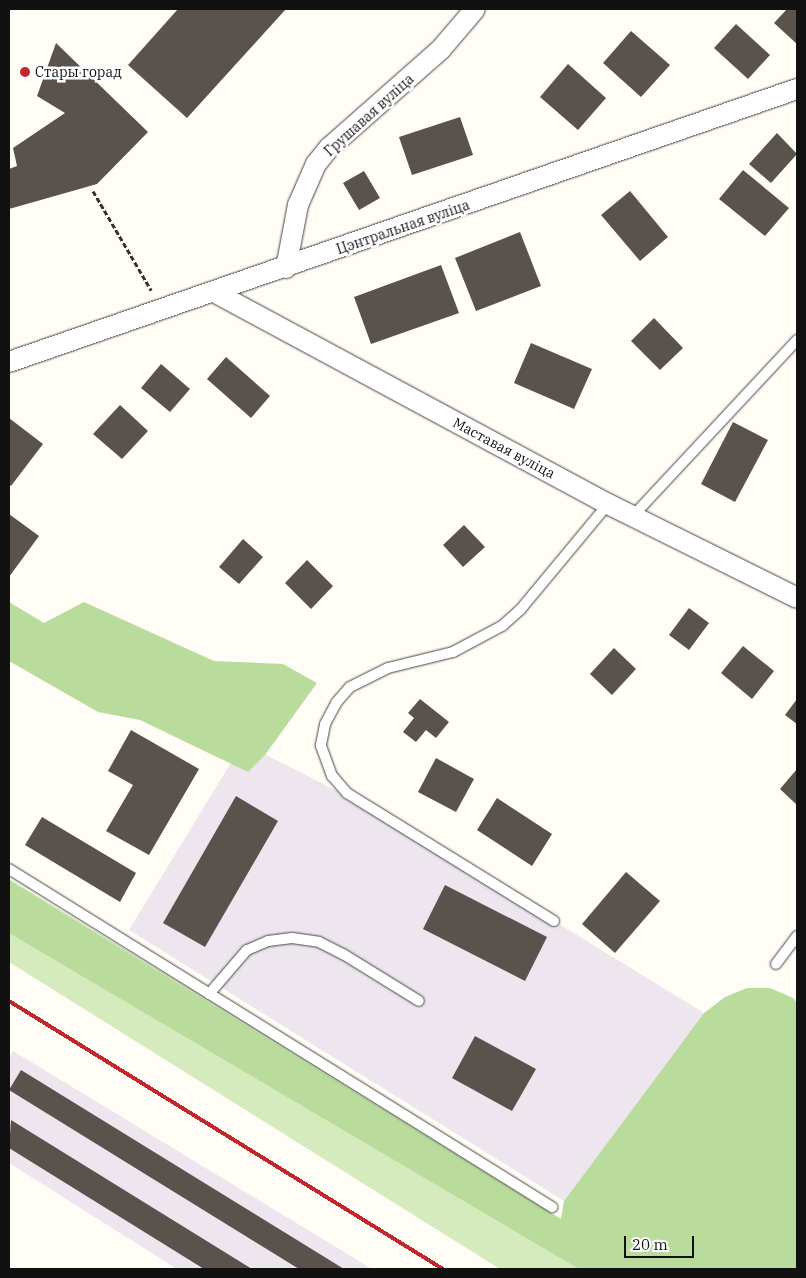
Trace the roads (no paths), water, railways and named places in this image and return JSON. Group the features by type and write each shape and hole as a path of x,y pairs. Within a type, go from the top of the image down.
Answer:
{"street":[{"name":"Грушавая вуліца","path":"286,268 298,205 316,164 330,147 441,49 475,9"},
{"name":"Цэнтральная вуліца","path":"9,362 286,268 797,89"},
{"name":"Маставая вуліца","path":"214,292 632,517 797,598"}],"lane":[{"path":"632,517 797,340"},
{"path":"554,921 347,793 332,776 321,745 325,724 336,703 350,687 388,668 453,652 502,626 520,610 608,504"},
{"path":"9,869 552,1207"},
{"path":"776,964 797,936"},
{"path":"209,994 247,950 268,941 292,938 319,942 343,954 419,1001"}],"railway":[{"path":"9,1001 443,1269"}],"place":[{"name":"Стары горад","path":"25,72"}]}
